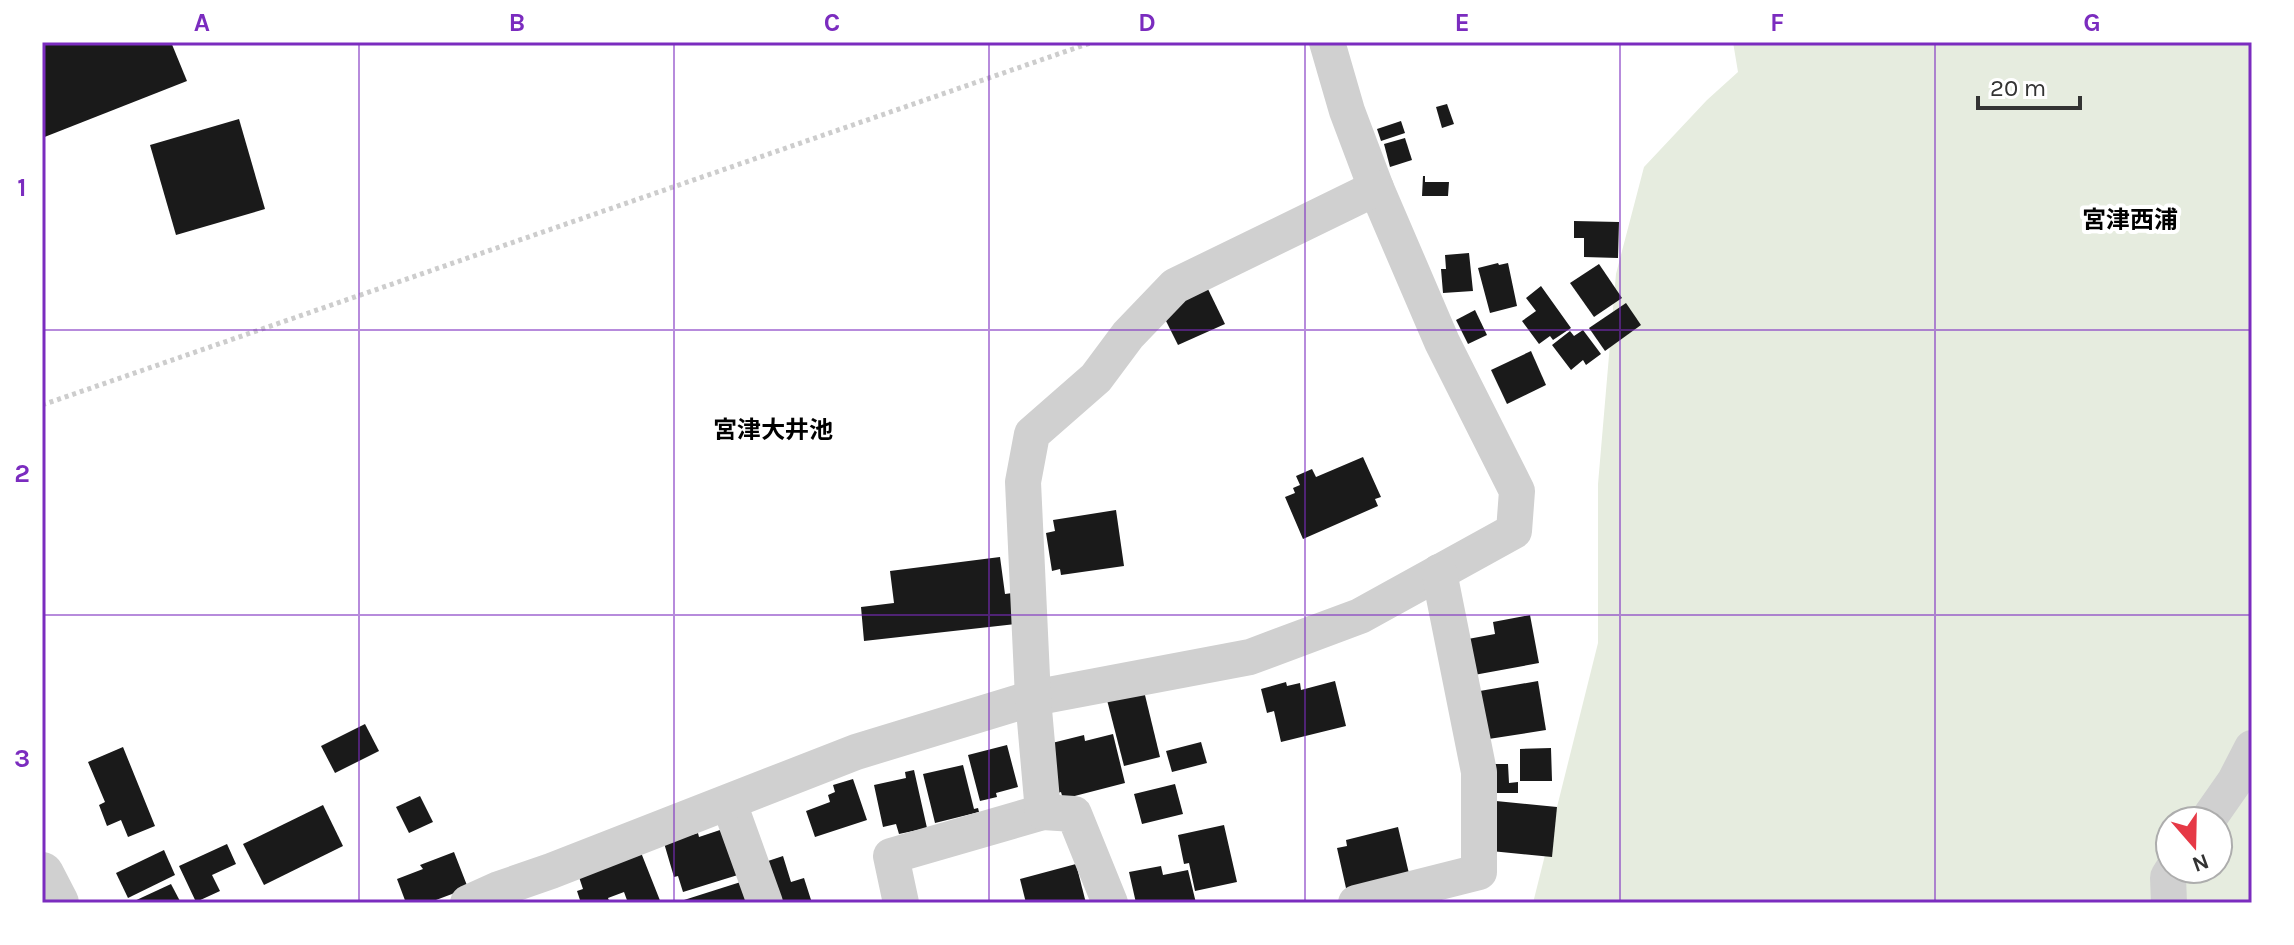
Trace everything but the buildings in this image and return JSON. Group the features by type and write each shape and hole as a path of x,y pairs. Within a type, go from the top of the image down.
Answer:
{"street":[{"path":"468,903 856,752 1033,698 1250,657 1360,616 1514,531 1517,491 1442,342 1376,188 1347,111 1327,42"},
{"path":"1043,812 1033,698 1023,482 1032,434 1096,378 1128,335 1175,286 1376,188"},
{"path":"1356,903 1479,872 1479,772 1439,572"},
{"path":"2218,805 2252,748"},
{"path":"729,803 765,903"},
{"path":"901,903 891,856 1043,812 1074,814 1110,903"}],"path":[{"path":"42,405 1093,42"}],"shaded area":[{"path":"1733,42 2252,42 2252,903 1533,903 1598,643 1598,484 1616,274 1644,167 1738,72"}],"district":[{"name":"宮津西浦","path":"2130,220"},
{"name":"宮津大井池","path":"773,430"}]}
